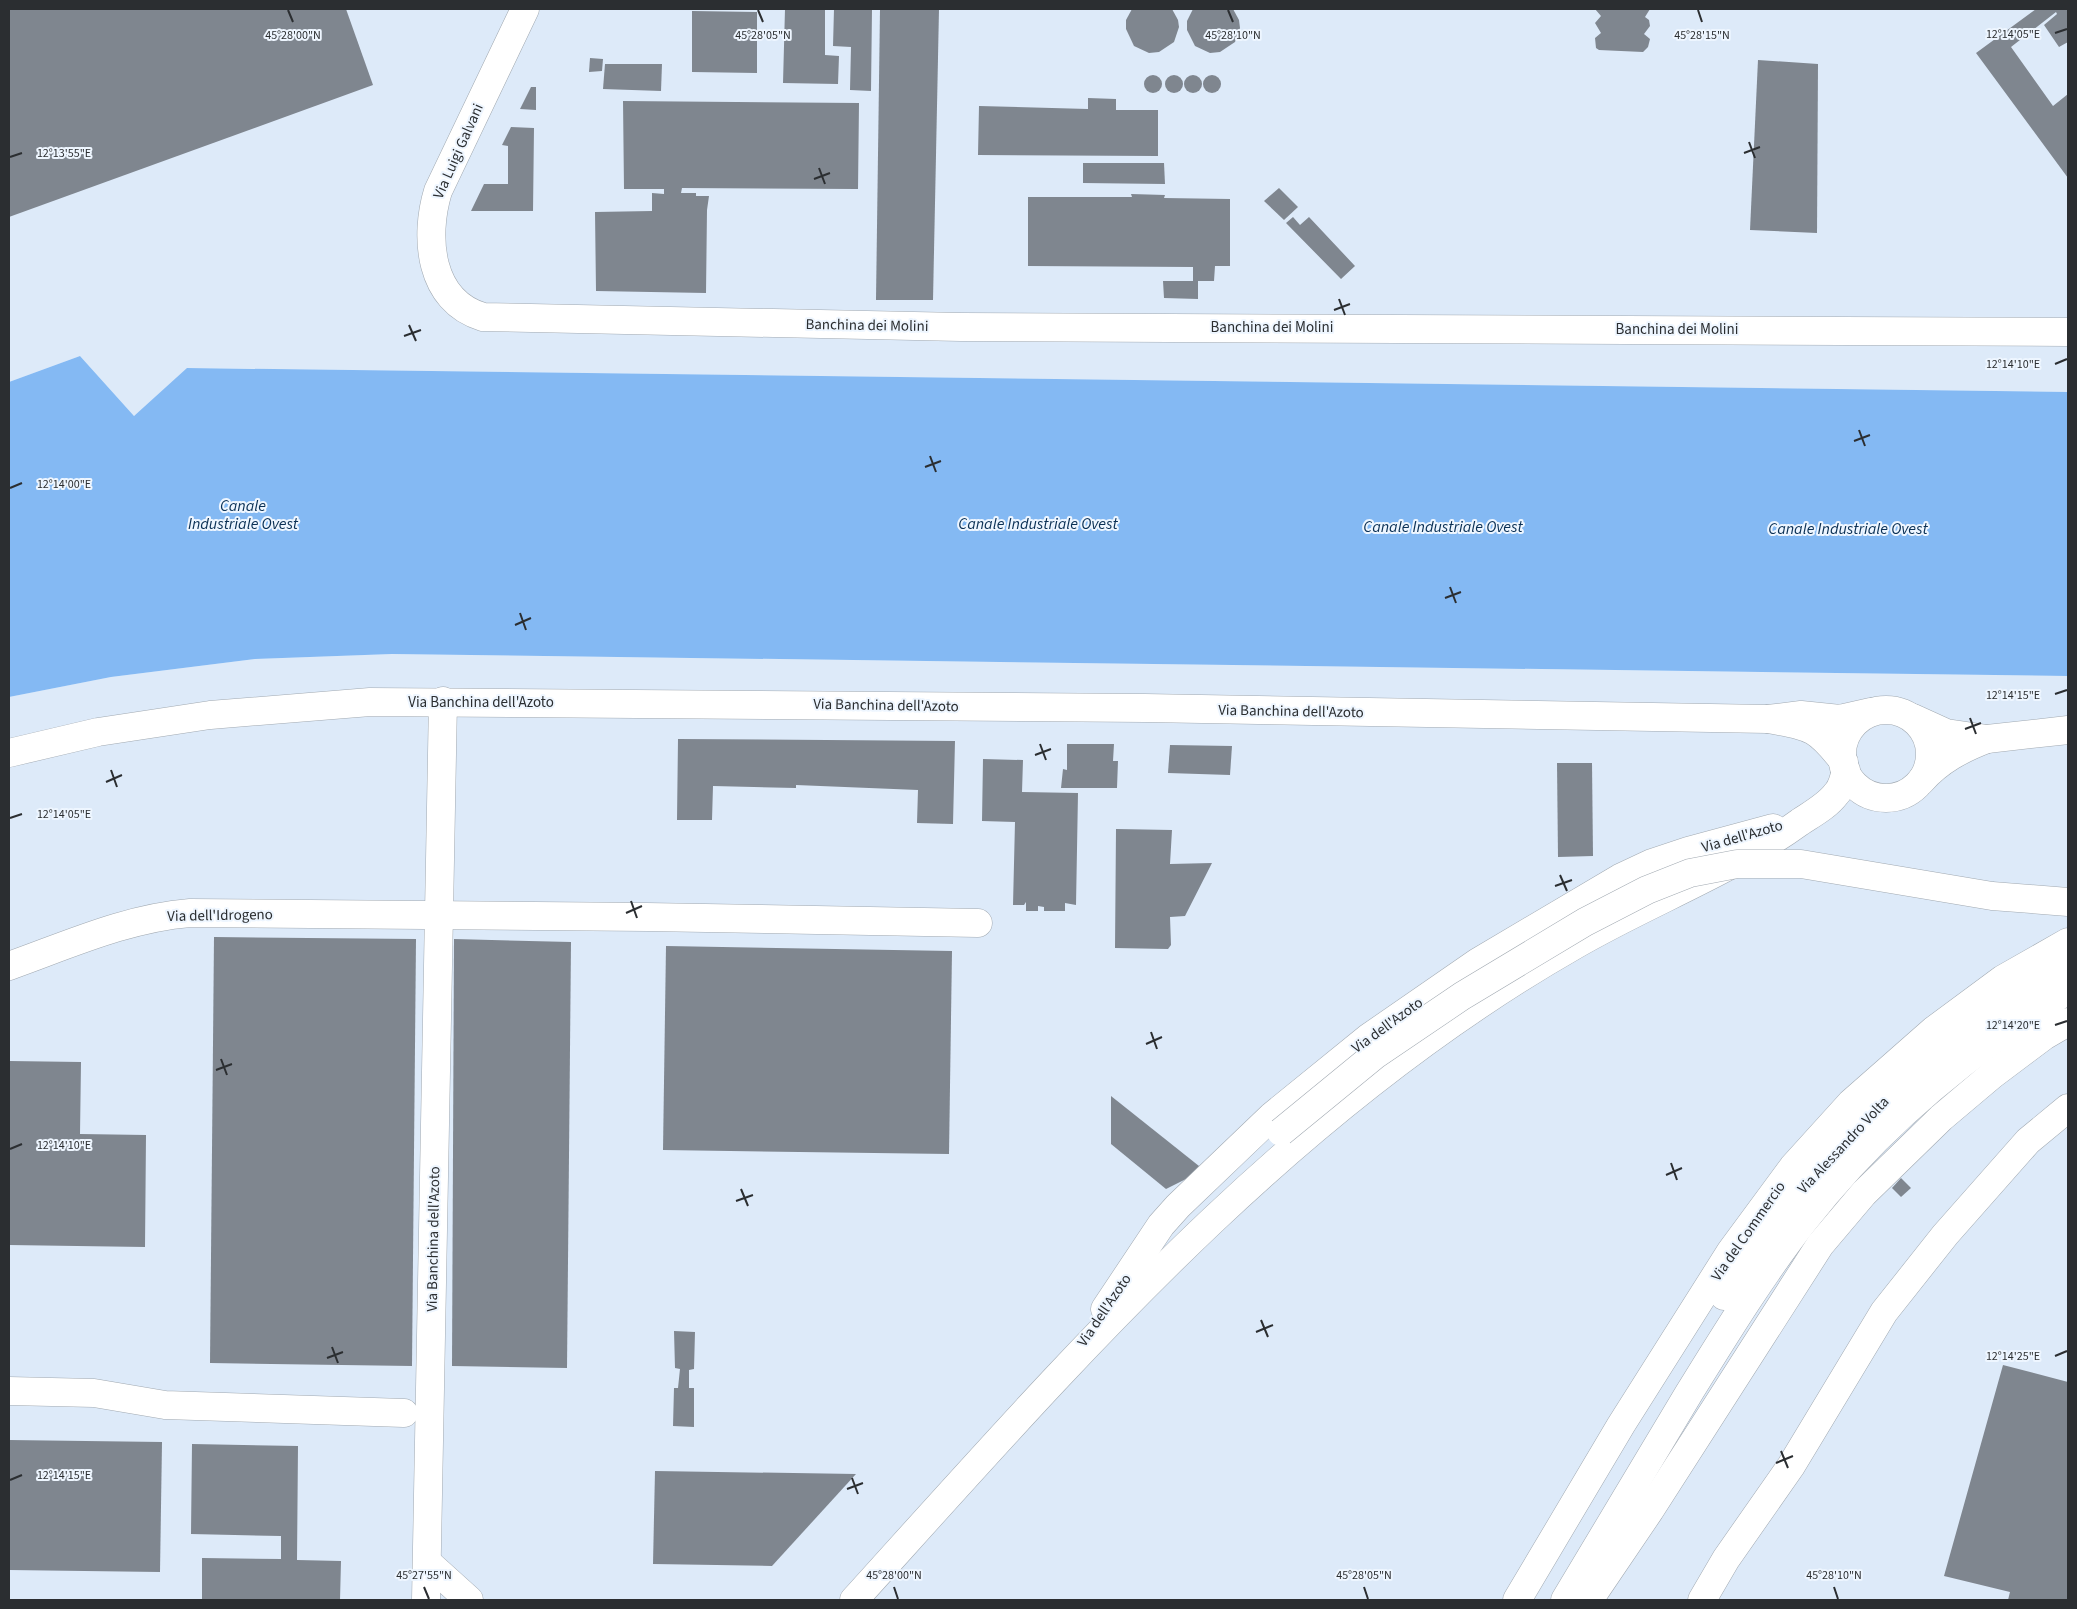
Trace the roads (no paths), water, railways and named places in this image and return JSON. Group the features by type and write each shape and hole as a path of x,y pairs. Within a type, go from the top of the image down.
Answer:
{"street":[{"name":"Via Luigi Galvani","path":"476,315 455,301 440,280 431,249 431,220 438,191 525,9"},
{"name":"Banchina dei Molini","path":"476,315 503,318 961,327 2068,332"},
{"name":"Via Banchina dell'Azoto","path":"9,753 98,732 210,715 370,702 443,701 1145,708 1768,719"},
{"name":"Via Banchina dell'Azoto","path":"426,1600 443,701"},
{"path":"1768,719 1801,715 1840,719 1872,712 1893,711 1946,733 1987,739 2068,730"},
{"path":"1845,766 1844,742 1850,729 1860,718 1872,712"},
{"path":"1913,718 1922,729 1928,742 1930,756 1927,770 1920,782"},
{"path":"1768,719 1805,726 1825,737 1859,788 1880,797 1894,797 1908,792 1936,765 1949,756 1987,739"},
{"name":"Via dell'Azoto","path":"854,1600 1068,1364 1245,1188 1394,1064 1520,978 1575,944 1774,841 1838,793 1845,766"},
{"name":"Via dell'Azoto","path":"1068,1364 1161,1225 1178,1206 1272,1116 1368,1038 1478,962 1620,878 1652,863 1688,851 1805,818"},
{"name":"Via dell'Azoto","path":"1068,1364 1173,1235 1281,1132 1375,1055 1462,996 1550,941 1647,890 1690,873 1737,864 1801,864 1992,896 2068,902"},
{"name":"Via dell'Idrogeno","path":"9,966 122,925 168,915 439,915 978,923"},
{"name":"Via del Commercio","path":"1516,1600 1621,1425 1731,1251 1793,1167 1851,1103 1934,1030 2003,979 2068,942"},
{"name":"Via Alessandro Volta","path":"1650,1435 1772,1225 1821,1165 1856,1127 1923,1065 1998,1007 2068,963"},
{"name":"Via Alessandro Volta","path":"1650,1435 1804,1220 1840,1178 1899,1117 1950,1071 2024,1017 2068,990"},
{"path":"1588,1600 1650,1510 1820,1245 1864,1193 1941,1118 1992,1075 2044,1036 2068,1022"},
{"path":"1702,1600 1726,1559 1791,1466 1884,1312 1945,1235 2028,1141 2068,1108"},
{"path":"9,1391 94,1393 165,1405 404,1413"},
{"path":"1525,1600 1584,1519 1650,1435"},
{"path":"1565,1600 1650,1435"},
{"path":"428,1563 469,1600"}],"water":[{"name":"Canale Industriale Ovest","path":"80,356 134,416 187,368 2068,392 2068,676 392,654 255,659 111,677 9,697 9,382"}]}
